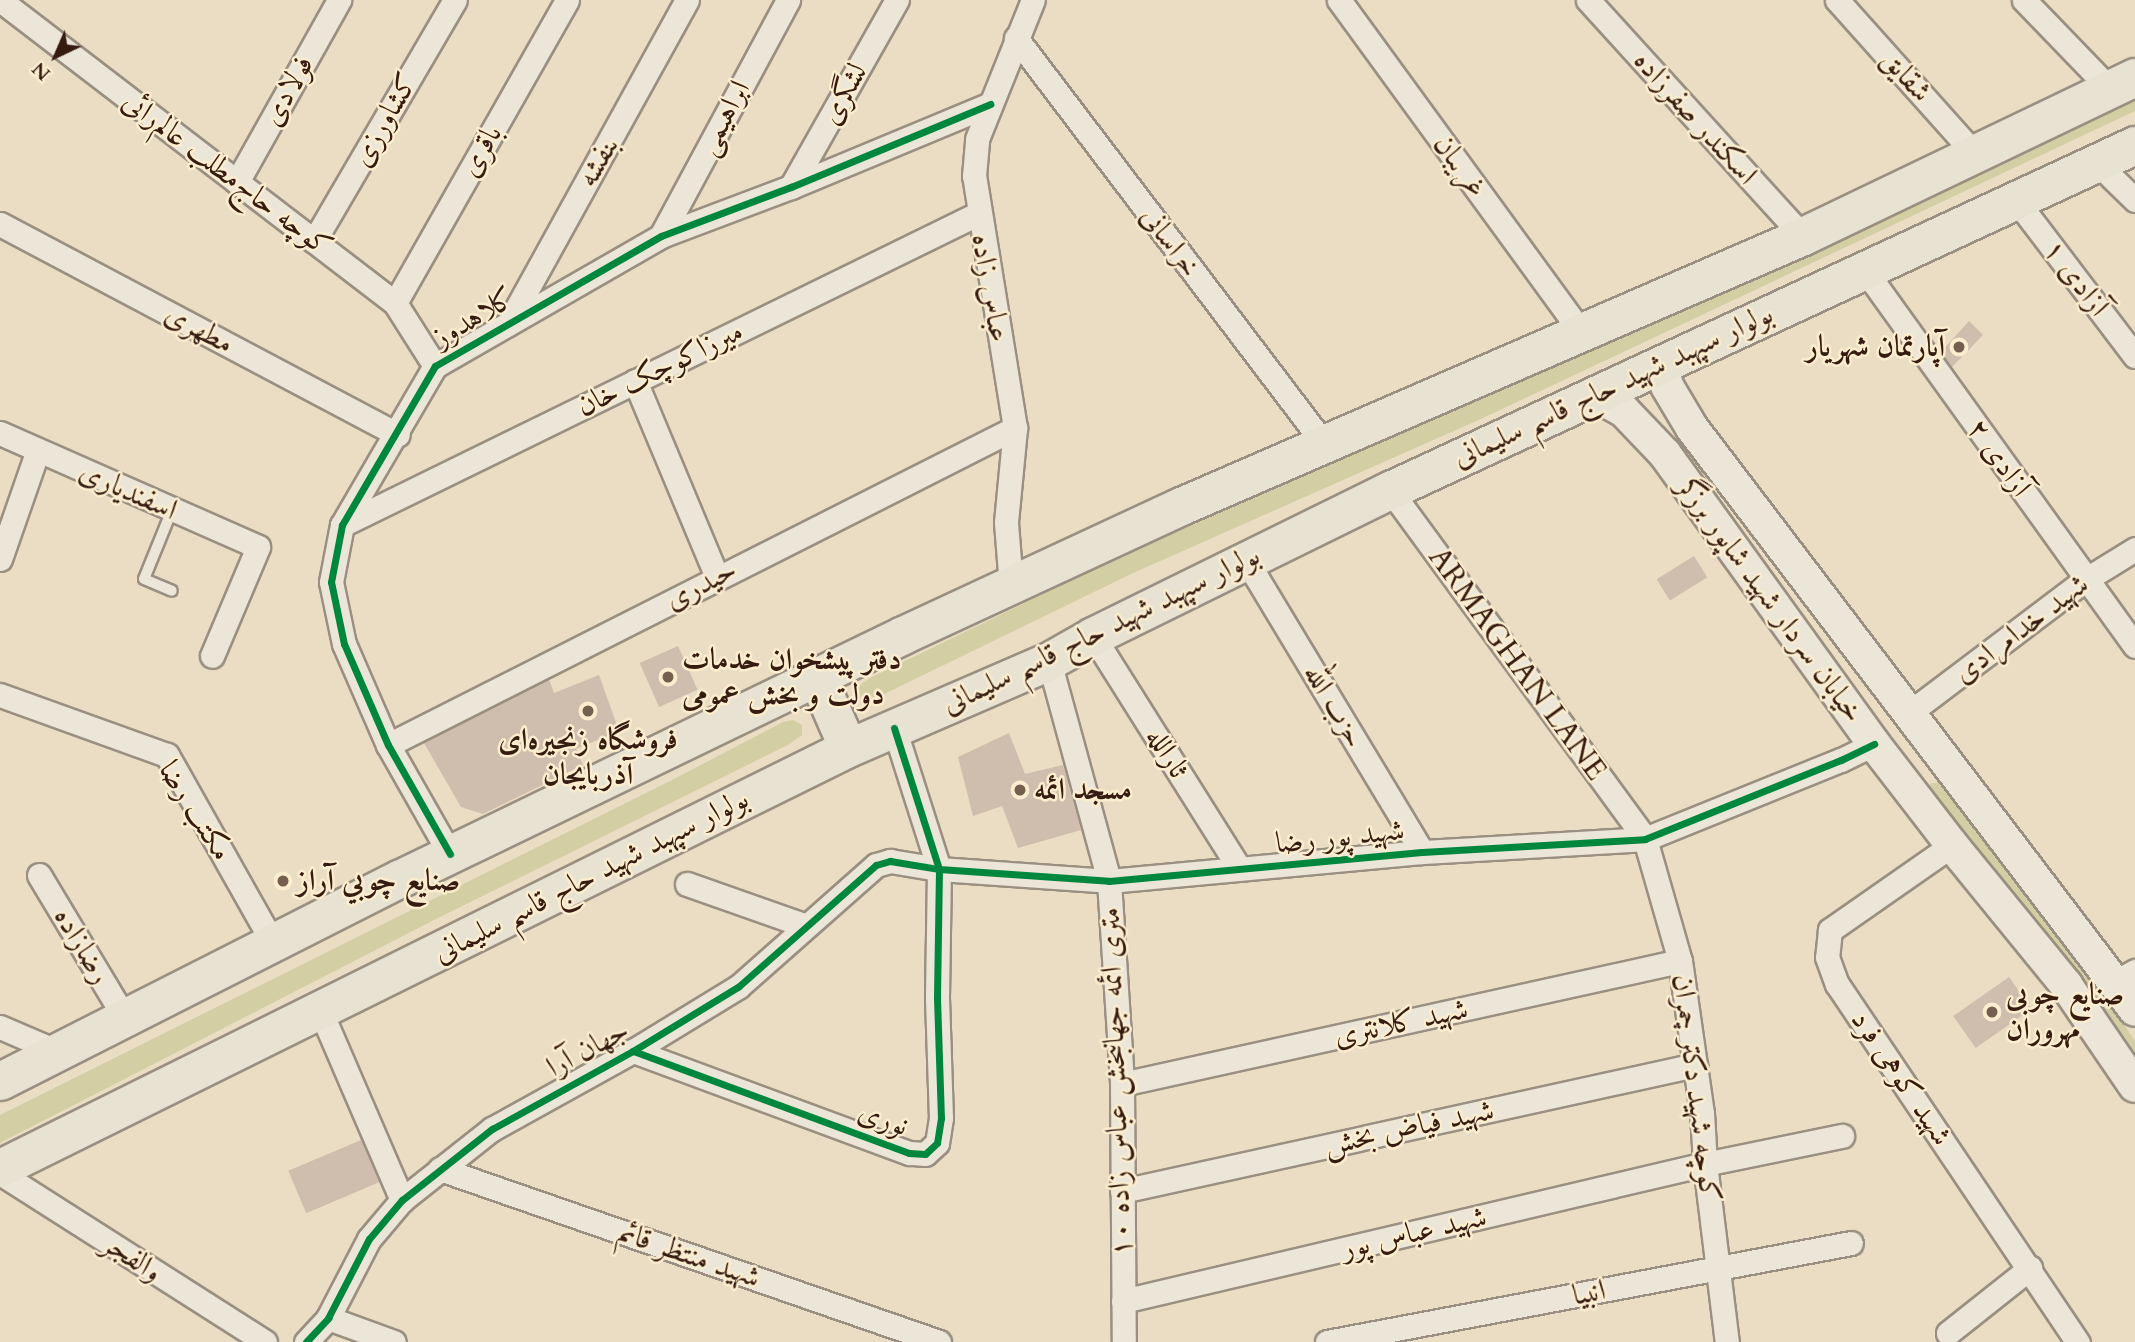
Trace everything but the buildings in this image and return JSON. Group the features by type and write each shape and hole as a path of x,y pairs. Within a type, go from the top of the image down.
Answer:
{"main road":[{"name":"بولوار سپهبد شهید حاج قاسم سلیمانی","path":"0,1081 450,854 817,677 1181,506 1803,236 2122,83"},
{"name":"بولوار سپهبد شهید حاج قاسم سلیمانی","path":"0,1168 321,1012 848,748 1049,661 1093,636 1390,490 2135,145"},
{"name":"خیابان سردار شهید شاپور برزگر","path":"1661,363 1667,386 1692,428 1909,713 2125,976 2135,1010"},
{"name":"خیابان سردار شهید شاپور برزگر","path":"1595,395 1624,411 1665,454 1874,744 2066,985 2135,1086"},
{"path":"1665,454 1667,433 1674,427 1683,425 1692,428"},
{"path":"817,677 848,748"},
{"path":"1874,744 1909,713"}],"street":[{"name":"کوچه حاج‌مطلب عالم‌رائی","path":"0,0 395,303 435,366"},
{"name":"فولادی","path":"237,182 339,0"},
{"name":"کشاورزی","path":"314,241 455,0"},
{"name":"باقری","path":"395,303 567,0"},
{"name":"بنفشه","path":"508,324 687,0"},
{"name":"ابراهیمی","path":"661,236 788,0"},
{"name":"لشگری","path":"791,187 897,0"},
{"name":"عباس زاده","path":"1011,586 1006,522 1015,428 977,214 974,176 976,138 1033,0"},
{"name":"غریبان","path":"1339,0 1581,332"},
{"name":"اسکندر صفرزاده","path":"1588,0 1803,236"},
{"name":"شقایق","path":"1838,0 1974,153"},
{"path":"2024,0 2122,83"},
{"name":"خراسانی","path":"1016,38 1325,445"},
{"name":"کلاهدوز","path":"450,854 388,745 344,643 331,582 342,525 398,435 435,366 661,236 791,187 990,104"},
{"path":"2097,163 2135,200"},
{"name":"آزادی ۱","path":"2016,200 2135,356"},
{"name":"میرزاکوچک خان","path":"342,525 977,214"},
{"name":"مطهری","path":"0,223 398,435"},
{"name":"آزادی ۲","path":"1864,269 2135,646"},
{"path":"635,381 717,577"},
{"name":"حیدری","path":"388,745 1015,428"},
{"name":"اسفندیاری","path":"0,433 258,547 212,656"},
{"path":"0,556 37,450"},
{"name":"ARMAGHAN LANE","path":"1390,490 1645,839"},
{"name":"شهید خدامرادی","path":"1909,713 2085,580 2135,549"},
{"name":"حزب الله","path":"1246,560 1422,852"},
{"name":"ثارالله","path":"1093,636 1240,869"},
{"name":"۱۰ متری ائمه جهانبخش عباس زاده","path":"1049,661 1108,881 1122,1084 1124,1342"},
{"name":"مکتب رضا","path":"0,695 167,755 273,943"},
{"path":"894,728 939,869"},
{"name":"شهید پور رضا","path":"939,869 1108,881 1422,852 1645,839 1841,760 1874,744"},
{"name":"کوچه شهید دکتر چمران","path":"1645,839 1680,961 1695,1065 1727,1342"},
{"name":"شهید کوهی فرد","path":"1952,845 1830,930 1827,957 1837,984 2031,1268 2078,1342"},
{"name":"جهان آرا","path":"306,1342 327,1318 369,1239 402,1200 502,1122 633,1051 738,987 876,865 890,861 939,869"},
{"name":"نوری","path":"633,1051 909,1153 925,1154 937,1143 941,1118 937,998 939,869"},
{"name":"رضازاده","path":"38,875 125,1018"},
{"path":"687,884 806,926"},
{"name":"شهید کلانتری","path":"1122,1084 1680,961"},
{"path":"321,1012 402,1200"},
{"path":"0,1027 56,1051"},
{"name":"شهید فیاض بخش","path":"1122,1191 1695,1065"},
{"name":"شهید عباس پور","path":"1123,1301 1705,1164 1842,1136"},
{"name":"شهید منتظر قائم","path":"440,1169 939,1342"},
{"name":"والفجر","path":"0,1173 265,1342"},
{"name":"انبیا","path":"1327,1342 1851,1243"},
{"path":"1948,1333 2031,1268"},
{"path":"327,1318 394,1342"}],"lane":[{"path":"172,510 144,579 172,591"}],"shaded area":[{"path":"2135,96 2135,111 1483,418 1131,574 878,697 864,701 856,692 861,684 870,678 1122,556 1418,426"},
{"path":"793,720 802,725 802,735 788,745 434,920 0,1143 0,1115 783,722"},
{"path":"1931,783 1939,783 2089,972 2135,1041 2135,1072 1928,793"}],"cycle path":[{"path":"450,854 388,745 344,644 331,582 342,525 435,366 661,236 791,187 990,104"},
{"path":"894,728 939,869 1109,881 1422,852 1645,839 1841,760 1874,744"},
{"path":"306,1342 328,1318 369,1239 402,1200 492,1129 633,1051 738,987 876,865 890,861 939,869 937,998 941,1118 937,1143 925,1154 909,1153 633,1051"}],"place":[{"name":"آپارتمان شهریار","path":"1959,347"},
{"name":"دفتر پیشخوان خدمات دولت و بخش عمومی","path":"668,677"},
{"name":"فروشگاه زنجیره‌ای آذربایجان","path":"588,711"},
{"name":"مسجد ائمه","path":"1020,790"},
{"name":"صنايع چوبي آراز","path":"283,881"},
{"name":"صنایع چوبی مهروران","path":"1992,1012"}]}
